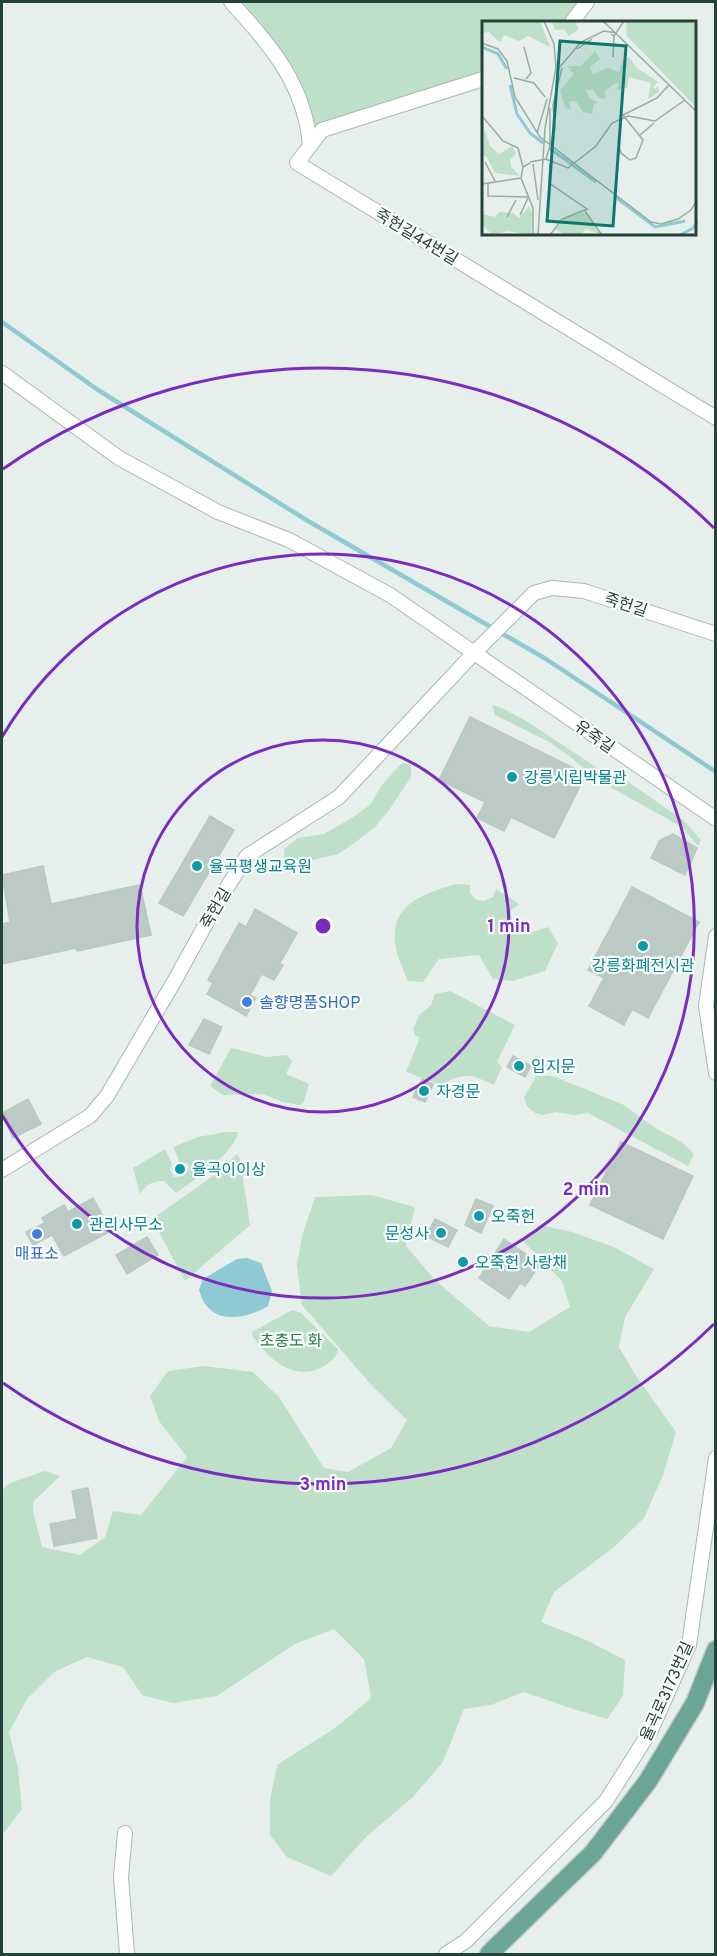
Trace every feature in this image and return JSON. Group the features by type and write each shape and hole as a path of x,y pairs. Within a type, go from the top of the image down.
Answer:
{"main road":[{"path":"489,1954 593,1853 648,1781 695,1703 716,1650"}],"street":[{"path":"231,2 271,48 293,80 309,127 310,146"},
{"path":"573,21 587,2"},
{"path":"310,146 322,130 482,80"},
{"name":"죽헌길44번길","path":"310,146 297,163 716,418"},
{"name":"유죽길","path":"2,373 119,458 218,512 289,540 380,590 716,819"},
{"name":"죽헌길","path":"2,1170 90,1116 107,1096 219,900 247,856 339,797 474,653 534,593 552,588 584,591 716,634"},
{"path":"716,936 706,1006 716,1074"},
{"name":"율곡로3173번길","path":"446,1954 466,1941 606,1801 651,1730 689,1645 716,1458"},
{"path":"125,1833 121,1877 127,1954"}],"green space":[{"path":"237,2 583,2 568,21 482,21 482,76 316,127 310,121"},
{"path":"492,705 528,722 602,771 624,779 683,820 701,840 698,846 682,827 601,782 549,742 495,715"},
{"path":"402,763 411,765 411,777 375,827 338,854 302,864 285,860 284,849 298,838 324,834 371,804 381,786"},
{"path":"456,884 470,885 470,893 475,899 484,901 493,897 496,889 519,904 511,910 514,925 522,932 533,932 548,927 558,943 545,971 513,981 493,979 479,955 439,959 423,982 408,981 395,942 395,929 399,918 405,909 422,896"},
{"path":"450,991 515,1025 497,1062 502,1067 494,1085 473,1077 462,1076 441,1085 406,1072 420,1038 415,1035 413,1028 420,1014 431,1005 435,994"},
{"path":"231,1048 267,1057 287,1055 292,1061 286,1074 309,1084 301,1105 282,1102 263,1094 223,1095 210,1086"},
{"path":"536,1076 553,1076 624,1105 655,1128 682,1142 694,1154 688,1166 588,1113 574,1115 556,1112 542,1115 535,1113 527,1106 524,1098"},
{"path":"238,1132 235,1140 221,1158 193,1181 176,1193 164,1181 153,1182 140,1194 133,1168 165,1149 172,1164 170,1169 174,1177 184,1176 189,1168 187,1163 180,1162 173,1147 198,1137"},
{"path":"237,1154 240,1159 250,1225 185,1281 152,1219 216,1174"},
{"path":"371,1195 415,1207 406,1246 435,1280 489,1326 529,1332 570,1307 562,1281 523,1241 540,1225 572,1232 614,1247 654,1269 625,1317 619,1347 636,1376 676,1432 663,1475 644,1518 613,1548 554,1592 541,1622 586,1640 625,1660 623,1696 607,1719 524,1692 491,1705 464,1709 443,1762 413,1797 367,1836 331,1876 287,1857 270,1835 270,1800 277,1765 335,1728 371,1698 364,1659 334,1629 295,1644 217,1696 173,1703 142,1695 123,1667 87,1657 54,1672 27,1699 9,1732 18,1768 22,1809 2,1835 2,1490 10,1483 45,1471 60,1476 33,1502 42,1547 80,1555 105,1537 113,1511 141,1515 187,1457 159,1421 150,1396 168,1371 204,1366 253,1372 279,1397 324,1468 348,1472 391,1448 407,1420 373,1387 302,1305 297,1265 302,1236 315,1197"},
{"name":"초충도 화","path":"292,1310 301,1313 338,1349 333,1359 316,1370 305,1372 285,1367 266,1353 252,1335 252,1332"}],"water":[{"path":"247,1258 261,1263 272,1291 268,1306 244,1316 235,1317 219,1315 211,1311 199,1290 203,1279 237,1259"}],"building":[{"name":"강릉시립박물관","path":"470,717 586,774 554,838 511,817 504,831 477,818 485,802 439,780"},
{"name":"율곡평생교육원","path":"210,816 234,830 183,916 159,903"},
{"path":"673,834 697,848 685,875 651,858 660,840"},
{"path":"43,866 51,904 140,885 151,935 2,964 2,924 10,922 2,875"},
{"name":"강릉화폐전시관","path":"632,887 699,922 648,1018 632,1009 624,1025 589,1006 604,978 588,970"},
{"path":"255,909 297,933 280,963 283,965 274,980 262,974 250,995 256,998 246,1016 207,994 213,983 208,980 239,923 246,927"},
{"path":"204,1019 222,1027 209,1054 189,1045"},
{"name":"입지문","path":"513,1056 531,1066 525,1077 507,1067"},
{"name":"자경문","path":"422,1079 433,1084 425,1102 413,1097"},
{"path":"28,1099 41,1124 13,1138 2,1113"},
{"path":"621,1142 693,1176 663,1239 590,1205"},
{"name":"관리사무소","path":"93,1198 111,1231 64,1256 52,1235 33,1245 26,1232 45,1223 42,1218 64,1205 68,1212"},
{"name":"오죽헌","path":"476,1199 493,1206 481,1233 465,1225"},
{"name":"문성사","path":"435,1219 457,1230 448,1247 426,1236"},
{"path":"147,1237 158,1255 127,1274 116,1255"},
{"path":"504,1239 540,1264 525,1286 520,1283 509,1299 479,1278"},
{"path":"88,1488 97,1538 54,1546 50,1524 77,1519 72,1491"}],"waterway":[{"path":"2,322 98,390 308,521 546,659 716,772"}],"place":[{"name":"강릉시립박물관","path":"512,777"},
{"name":"율곡평생교육원","path":"197,866"},
{"name":"강릉화폐전시관","path":"643,946"},
{"name":"솔향명품SHOP","path":"247,1002"},
{"name":"입지문","path":"519,1066"},
{"name":"자경문","path":"424,1091"},
{"name":"율곡이이상","path":"180,1169"},
{"name":"오죽헌","path":"479,1216"},
{"name":"관리사무소","path":"77,1224"},
{"name":"문성사","path":"441,1233"},
{"name":"매표소","path":"37,1234"},
{"name":"오죽헌 사랑채","path":"463,1262"}]}
